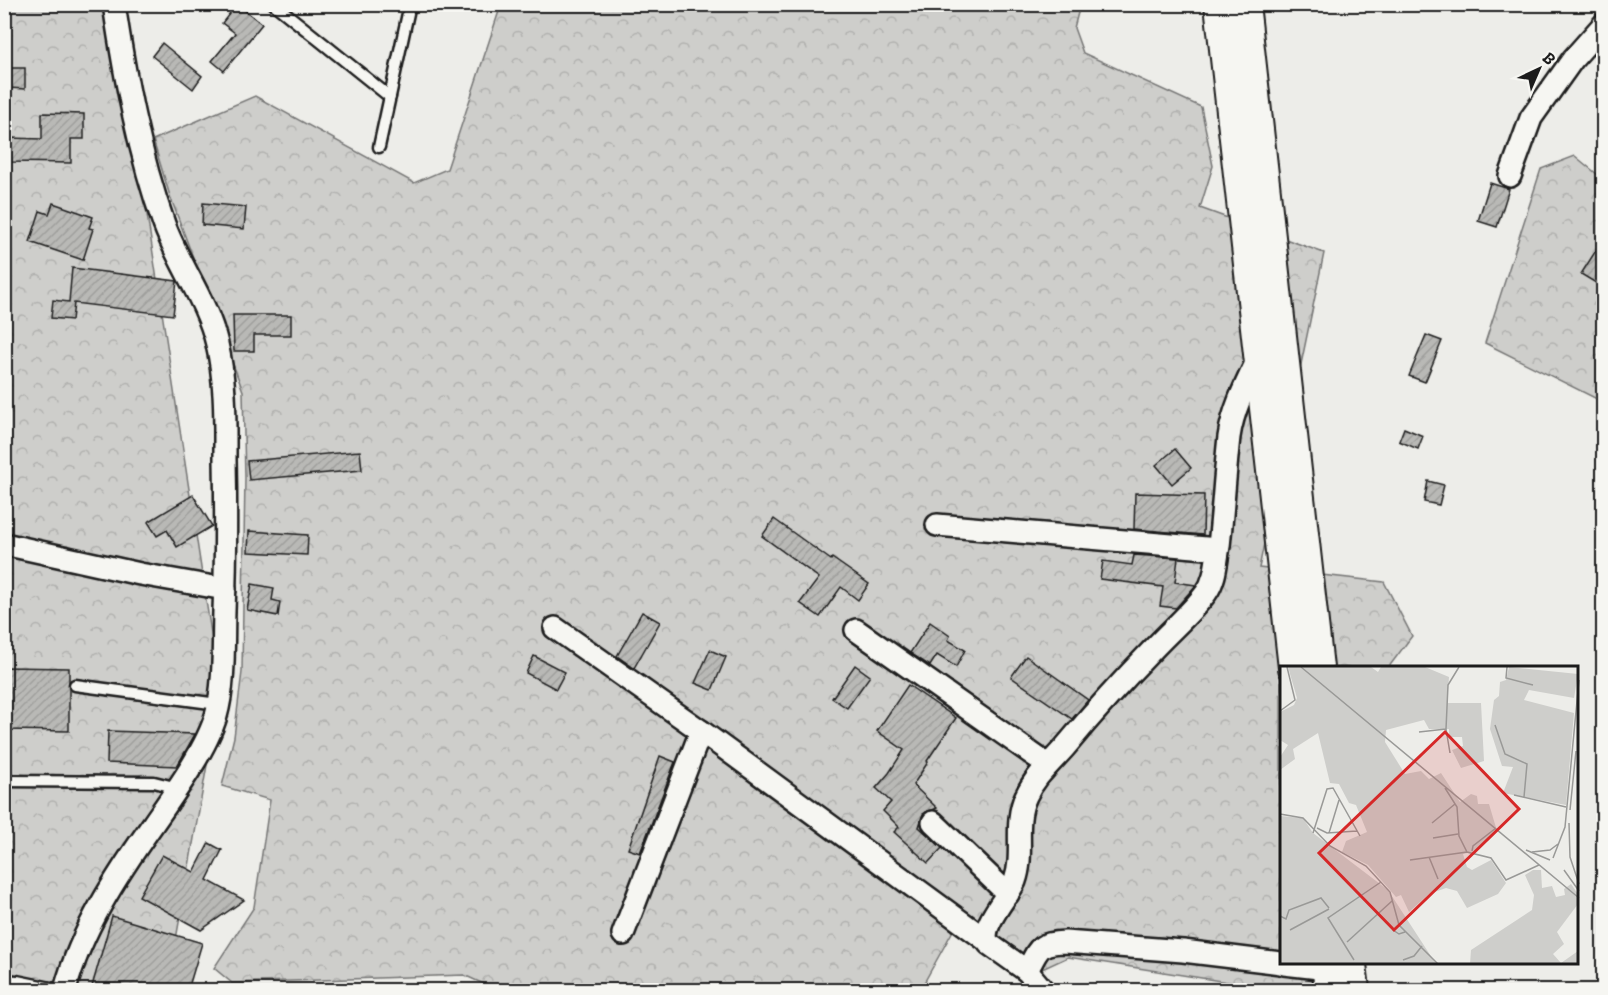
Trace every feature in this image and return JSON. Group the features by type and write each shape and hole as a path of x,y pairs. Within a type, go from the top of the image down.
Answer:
{"main road":[{"path":"1220,4 1294,666"},
{"path":"1245,4 1318,666"},
{"path":"1334,972 1354,990"}],"street":[{"path":"63,990 72,964 99,908 142,839 178,788 204,742 216,716 220,692 225,589 225,387 217,343 204,308 165,225 135,123 114,4"},
{"path":"1510,176 1531,118 1573,59 1604,24"},
{"path":"986,940 990,922 1015,879 1019,862 1019,814 1034,782 1122,682 1206,593 1214,579 1226,489 1229,435 1239,402 1259,356"},
{"path":"937,525 1218,549"},
{"path":"4,544 140,574 225,589"},
{"path":"555,628 701,731 986,940 989,945 1028,971 1043,990"},
{"path":"856,630 1048,765"},
{"path":"623,934 701,731"},
{"path":"933,822 1008,894"},
{"path":"1028,971 1038,951 1046,943 1065,942 1183,951 1280,963"},
{"path":"1294,965 1334,972"}],"lane":[{"path":"274,4 390,97"},
{"path":"379,147 410,4"},
{"path":"75,685 218,704"},
{"path":"4,781 154,782 178,788"},
{"path":"4,980 63,990"}],"green space":[{"path":"5,5 115,5 220,692 167,990 5,990"},
{"path":"501,5 1080,5 1074,28 1083,53 1201,107 1213,166 1200,208 1324,253 1259,568 1384,582 1412,636 1390,666 1280,666 1280,965 1363,965 1328,990 1278,990 1068,957 1023,978 955,927 920,990 497,990 464,975 232,983 214,968 254,907 270,800 222,786 234,737 242,672 245,478 243,391 170,196 153,140 255,96 414,183 447,169"},
{"path":"1575,156 1603,179 1603,402 1485,343 1541,169"}],"building":[{"path":"237,4 262,24 224,71 212,61 235,33 222,23"},
{"path":"162,43 202,76 193,89 152,56"},
{"path":"9,68 25,68 25,89 9,88"},
{"path":"42,113 84,114 84,139 71,139 71,163 10,162 10,138 42,139"},
{"path":"1490,183 1509,189 1497,227 1478,221"},
{"path":"53,203 93,217 89,228 93,229 83,260 30,242 40,211 49,214"},
{"path":"203,203 246,207 244,229 202,225"},
{"path":"1604,238 1604,288 1581,274"},
{"path":"72,268 177,281 173,315 74,303 72,320 51,318 53,300 69,302"},
{"path":"233,315 291,315 291,335 254,335 254,351 234,351"},
{"path":"1426,335 1442,341 1425,382 1409,376"},
{"path":"1404,428 1423,436 1418,449 1399,441"},
{"path":"1175,449 1191,468 1172,484 1156,465"},
{"path":"360,451 362,470 249,480 247,461"},
{"path":"1428,481 1444,485 1439,505 1424,502"},
{"path":"1135,493 1204,495 1203,535 1134,529"},
{"path":"193,495 212,526 177,547 167,530 157,536 148,522"},
{"path":"774,519 869,584 858,600 841,587 820,617 800,603 819,578 762,536"},
{"path":"249,531 308,535 307,555 248,552"},
{"path":"1134,555 1178,558 1175,582 1196,585 1176,608 1160,606 1163,587 1100,579 1103,561 1132,565"},
{"path":"252,584 274,588 272,600 280,602 278,616 247,610"},
{"path":"642,612 660,622 634,668 617,656"},
{"path":"930,622 950,636 948,640 965,650 956,667 937,655 930,666 910,653"},
{"path":"710,650 726,657 712,690 695,683"},
{"path":"534,656 565,672 556,689 526,673"},
{"path":"1026,656 1088,700 1072,719 1011,677"},
{"path":"855,665 870,676 847,708 832,698"},
{"path":"4,667 69,668 69,731 4,730"},
{"path":"908,685 956,718 913,785 937,808 923,814 919,827 942,848 928,863 894,832 899,827 883,811 891,802 876,788 904,750 877,731"},
{"path":"108,731 195,734 177,766 107,763"},
{"path":"660,756 675,762 640,853 628,849"},
{"path":"209,843 222,850 207,880 244,900 201,930 139,896 162,855 194,872"},
{"path":"112,916 202,943 188,990 91,990"}]}
